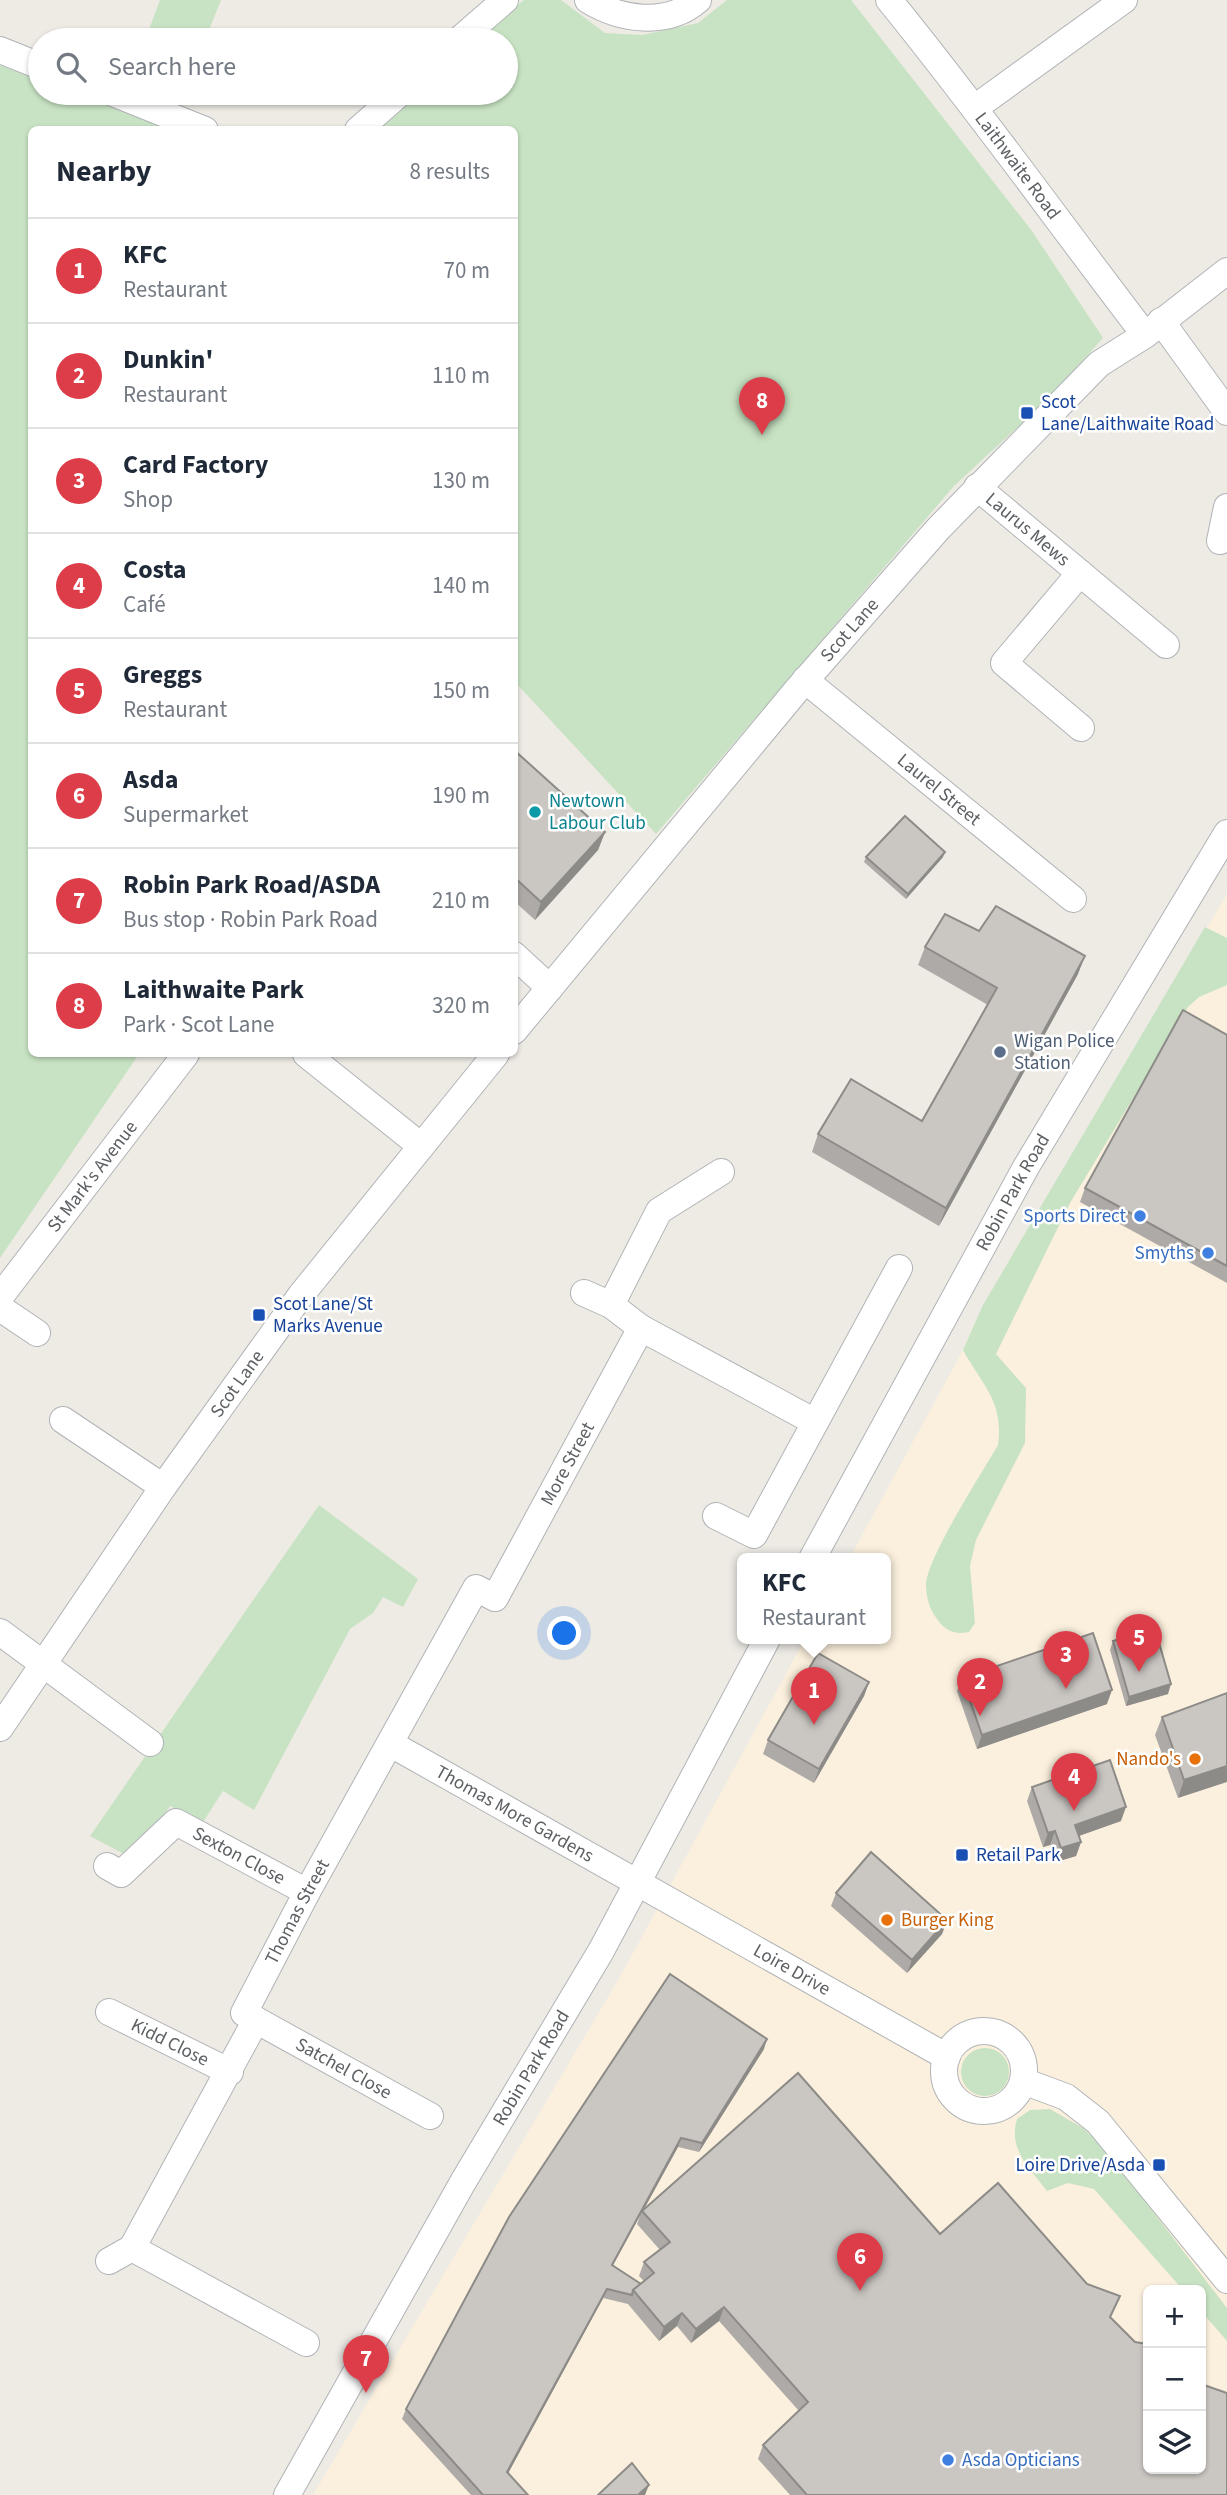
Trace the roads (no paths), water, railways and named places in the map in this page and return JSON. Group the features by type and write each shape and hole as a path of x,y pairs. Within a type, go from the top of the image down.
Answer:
{"street":[{"path":"473,28 505,0"},
{"path":"588,0 606,11 632,17 674,13 698,0"},
{"name":"Laithwaite Road","path":"889,0 1153,328 1227,412"},
{"path":"976,107 1122,1"},
{"path":"0,50 28,61"},
{"path":"143,105 195,126"},
{"path":"363,126 386,105"},
{"name":"Scot Lane","path":"518,1026 805,680 977,487 1099,364 1153,328 1227,271"},
{"name":"Laurus Mews","path":"977,487 1166,645"},
{"path":"1220,541 1227,507"},
{"name":"Laurus Mews","path":"1080,573 1004,663 1081,728"},
{"name":"Laurel Street","path":"805,680 1073,899"},
{"name":"Robin Park Road","path":"815,1553 1026,1167 1227,833"},
{"path":"518,959 550,988"},
{"name":"St Mark's Avenue","path":"0,1297 184,1057"},
{"path":"310,1057 421,1146"},
{"name":"Scot Lane","path":"0,1728 163,1487 301,1295 494,1057"},
{"path":"611,1305 659,1212 721,1172"},
{"path":"716,1516 754,1535 898,1268"},
{"path":"584,1293 611,1305 642,1328 815,1422"},
{"path":"0,1308 37,1333"},
{"name":"More Street","path":"495,1598 642,1328"},
{"path":"63,1420 163,1487"},
{"name":"Thomas Street","path":"256,2020 244,2013 307,1892 477,1588 495,1598"},
{"path":"0,1632 150,1743"},
{"name":"Robin Park Road","path":"288,2495 463,2182 601,1951 764,1644"},
{"name":"Thomas More Gardens","path":"391,1744 637,1882"},
{"name":"Sexton Close","path":"107,1866 121,1874 176,1822 307,1892"},
{"name":"Loire Drive","path":"637,1882 947,2057"},
{"name":"Kidd Close","path":"109,2012 230,2072"},
{"path":"256,2020 230,2072 120,2255 306,2343"},
{"name":"Satchel Close","path":"256,2020 430,2116"},
{"path":"994,2033 1005,2037 1021,2056 1023,2081 1017,2094 1002,2107 982,2112 968,2108 950,2092 944,2069 947,2057 961,2039 971,2034 994,2033"},
{"path":"1023,2081 1066,2097 1098,2122 1227,2280"}],"place":[{"name":"Scot Lane/Laithwaite Road","path":"1027,413"},
{"name":"Laithwaite Park","path":"762,435"},
{"name":"Newtown Labour Club","path":"535,812"},
{"name":"Wigan Police Station","path":"1000,1052"},
{"name":"Sports Direct","path":"1140,1216"},
{"name":"Smyths","path":"1208,1253"},
{"name":"Scot Lane/St Marks Avenue","path":"259,1315"},
{"name":"Greggs","path":"1139,1672"},
{"name":"Card Factory","path":"1066,1689"},
{"name":"Dunkin'","path":"980,1716"},
{"name":"KFC","path":"814,1725"},
{"name":"Nando's","path":"1195,1759"},
{"name":"Costa","path":"1074,1811"},
{"name":"Retail Park","path":"962,1855"},
{"name":"Burger King","path":"887,1920"},
{"name":"Loire Drive/Asda","path":"1159,2165"},
{"name":"Asda","path":"860,2291"},
{"name":"Robin Park Road/ASDA","path":"366,2393"},
{"name":"Asda Opticians","path":"948,2460"}]}
